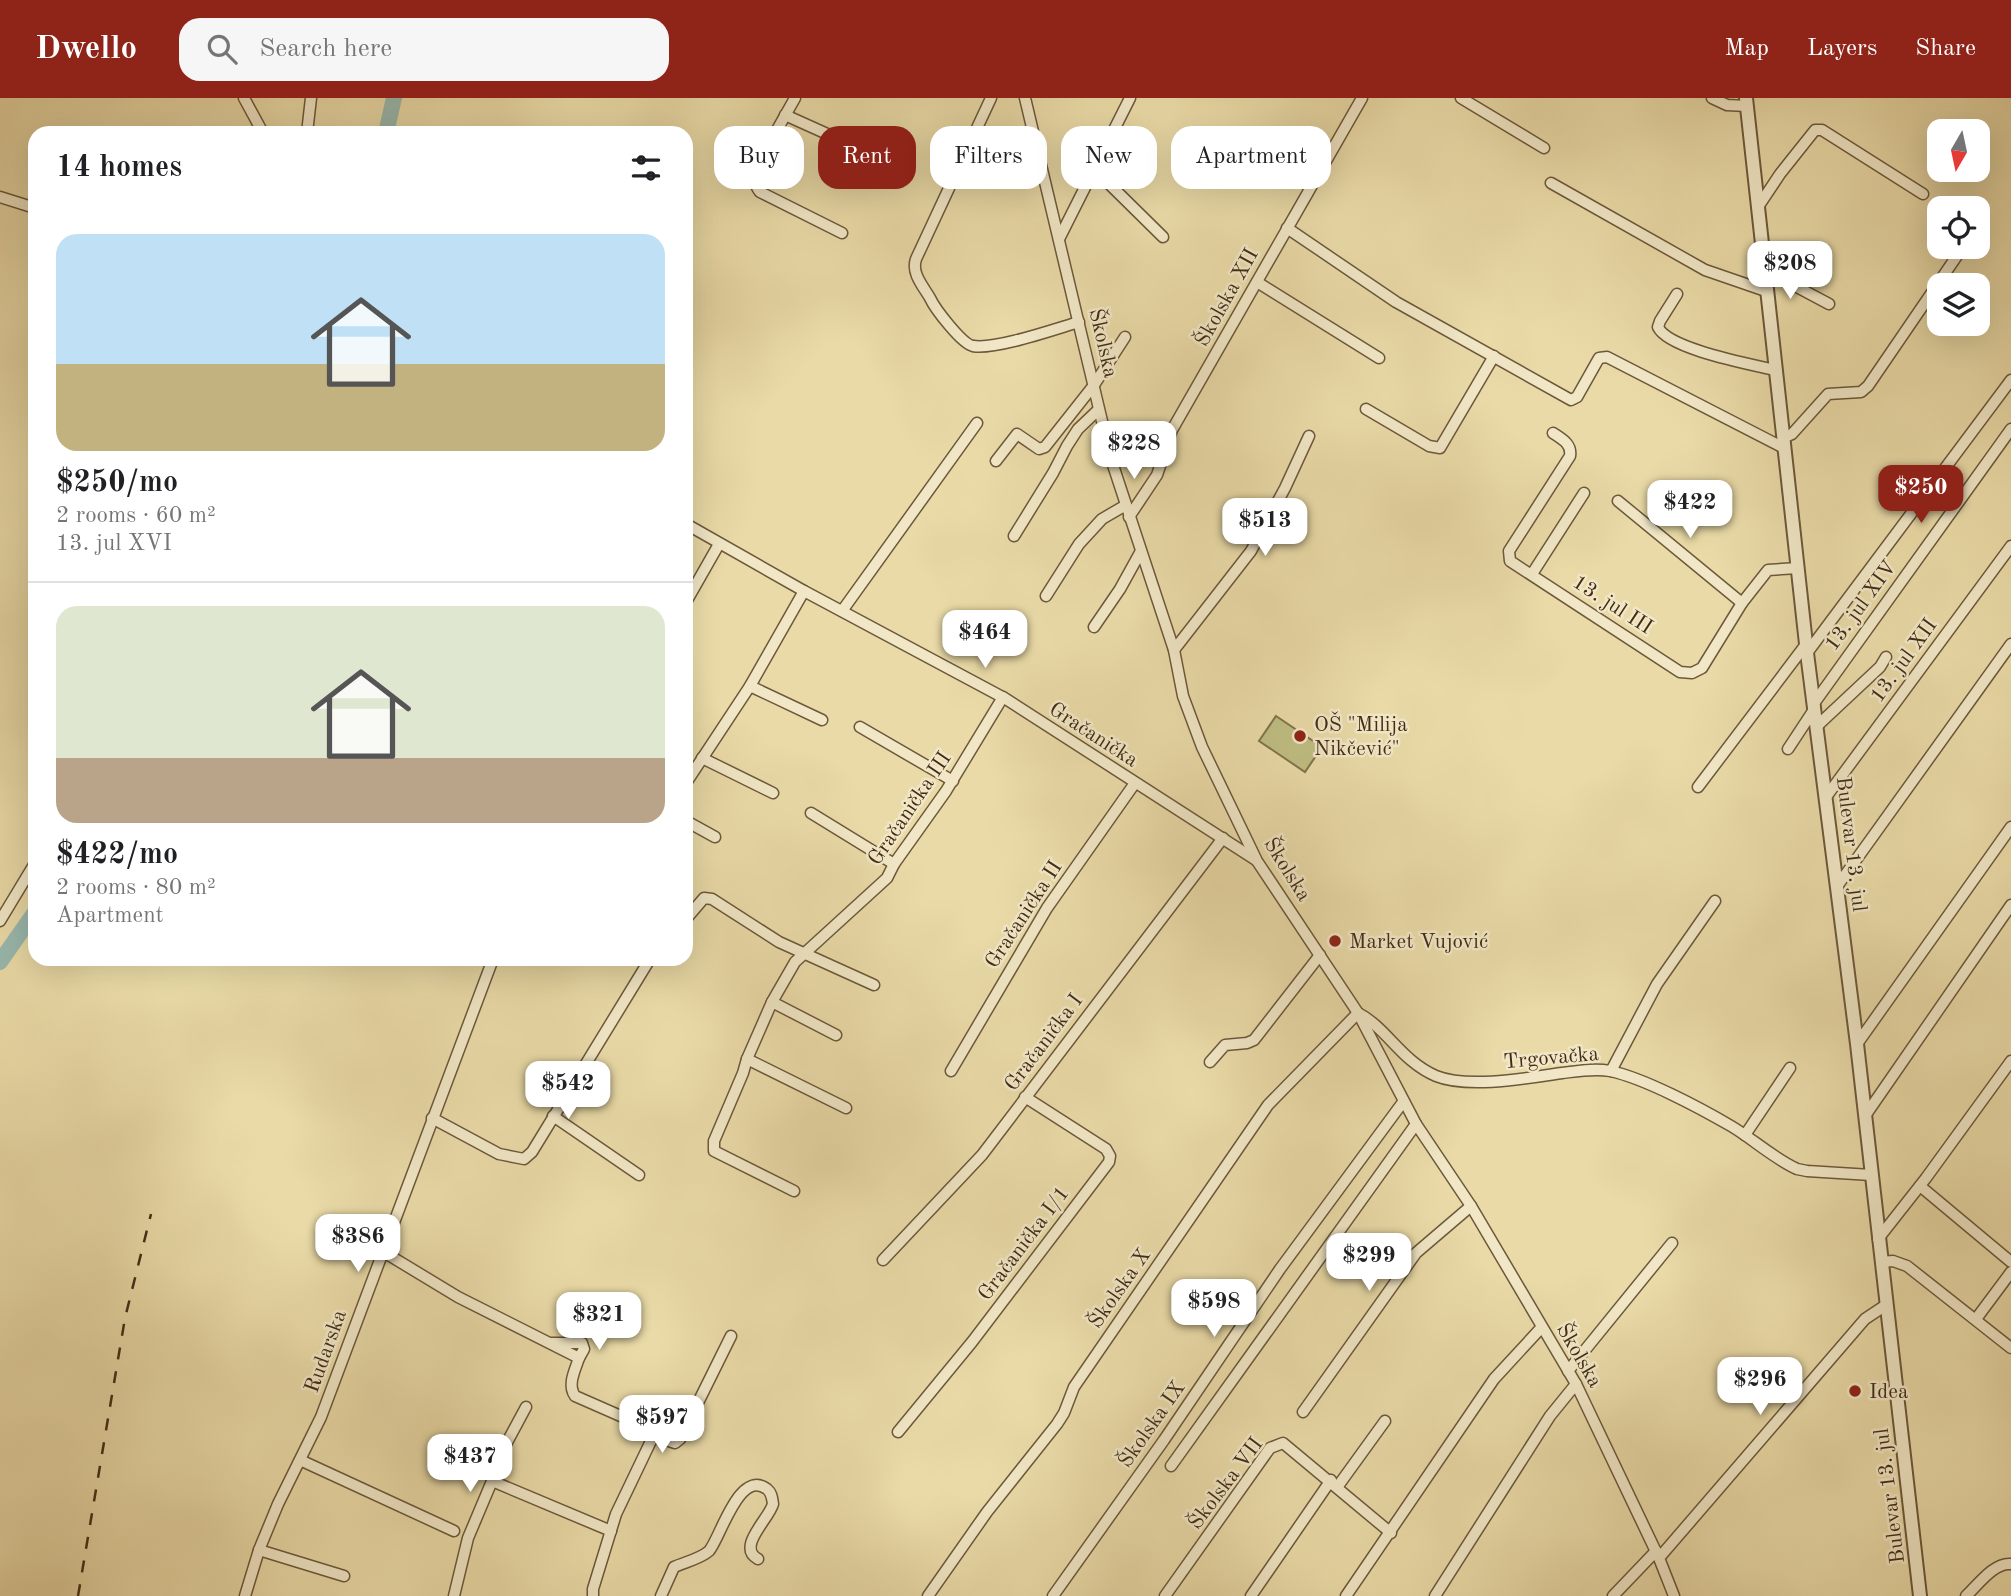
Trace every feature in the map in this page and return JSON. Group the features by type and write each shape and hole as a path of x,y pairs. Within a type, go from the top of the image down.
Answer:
{"street":[{"path":"244,98 259,126"},
{"path":"308,126 311,98"},
{"path":"794,98 755,169 753,176 756,187 760,192 842,233"},
{"path":"991,98 916,259 914,270 933,305 964,342 971,346 1013,341 1079,323"},
{"name":"Školska","path":"1025,98 1098,410 1129,517 1174,650 1183,696 1202,747 1256,860 1358,1013 1416,1124 1471,1206 1541,1328 1569,1371 1658,1554 1674,1596"},
{"path":"1116,126 1130,98"},
{"name":"Školska XII","path":"1129,517 1157,475 1172,430 1362,98"},
{"path":"1461,98 1544,148"},
{"path":"1712,98 1727,105 1746,102"},
{"name":"Bulevar 13. jul","path":"1746,102 1807,648 1857,1044 1920,1596"},
{"path":"785,115 818,130"},
{"path":"1758,207 1815,130 1822,130 1923,194"},
{"path":"1551,183 1705,270 1766,291"},
{"path":"1059,239 1084,189"},
{"path":"1114,189 1163,237"},
{"path":"0,197 28,206"},
{"path":"1287,228 1396,302 1571,400 1577,397 1599,358 1607,357 1784,443 1828,394 1861,392 1868,386 1955,259"},
{"path":"1765,270 1829,304"},
{"path":"1257,282 1379,358"},
{"path":"1677,294 1658,327 1665,338 1775,370"},
{"path":"996,461 1017,435 1044,449 1094,385 1125,337"},
{"path":"1366,409 1429,446 1440,448 1493,356"},
{"path":"1698,787 2011,380"},
{"path":"1014,536 1078,429 1098,410"},
{"path":"842,611 977,423"},
{"name":"13. jul XIV","path":"1788,749 1815,705 2011,429"},
{"name":"13. jul III","path":"1553,433 1567,443 1570,456 1508,555 1510,561 1681,672 1692,673 1702,668 1742,603 1768,570 1798,568"},
{"path":"1174,650 1251,551 1309,436"},
{"path":"1532,574 1584,493"},
{"path":"1618,501 1742,603"},
{"path":"1046,596 1079,544 1102,519 1126,505"},
{"name":"Gračanička","path":"693,528 1003,697 1256,860"},
{"path":"693,590 719,544"},
{"name":"13. jul XII","path":"1826,797 2011,546"},
{"path":"1094,627 1120,589 1141,551"},
{"path":"693,772 750,686 804,591"},
{"path":"1838,886 2011,644"},
{"path":"1817,726 1880,667 1886,657"},
{"path":"750,686 822,720"},
{"name":"Gračanička III","path":"794,1191 718,1155 713,1146 747,1059 788,971 805,952 887,878 953,781 1003,697"},
{"path":"860,727 953,781"},
{"path":"702,758 773,793"},
{"name":"Gračanička II","path":"951,1071 1047,908 1135,783"},
{"path":"811,813 894,864"},
{"path":"693,825 715,837"},
{"path":"1857,1044 2011,827"},
{"name":"Gračanička I","path":"883,1260 982,1155 1223,838"},
{"path":"0,921 28,875"},
{"path":"693,911 704,898 712,899 779,942 874,985"},
{"path":"1611,1071 1657,984 1715,901"},
{"path":"1865,1116 2011,905"},
{"path":"1210,1062 1225,1045 1254,1040 1320,955"},
{"name":"Rudarska","path":"245,1596 259,1550 321,1417 490,966"},
{"path":"432,1118 499,1154 523,1159 532,1152 646,966"},
{"path":"772,1002 835,1035"},
{"name":"Trgovačka","path":"1358,1013 1419,1068 1439,1077 1458,1081 1510,1081 1580,1071 1611,1071 1651,1086 1731,1126 1797,1169 1871,1175"},
{"name":"Školska X","path":"929,1596 987,1512 1064,1413 1074,1387 1268,1105 1358,1013"},
{"path":"747,1059 846,1108"},
{"path":"1878,1239 2011,1061"},
{"path":"1745,1136 1790,1068"},
{"name":"Gračanička I/1","path":"898,1432 972,1342 1109,1162 1110,1156 1106,1149 1025,1097"},
{"name":"Školska IX","path":"1053,1596 1164,1440 1280,1269 1404,1102"},
{"path":"553,1116 639,1175"},
{"path":"1171,1466 1416,1124"},
{"path":"1920,1186 2011,1262"},
{"path":"1303,1412 1416,1253 1471,1206"},
{"path":"1569,1371 1672,1243"},
{"path":"382,1251 457,1297 550,1343 574,1358 579,1358"},
{"path":"1881,1262 1893,1261 1907,1266 2011,1348"},
{"path":"1976,1319 2011,1272"},
{"path":"1613,1596 1658,1554 1865,1319 1886,1305"},
{"path":"1346,1596 1494,1379 1541,1328"},
{"path":"550,1343 582,1343 584,1349 572,1383 571,1391 575,1396 648,1427 654,1436 675,1443 680,1439 731,1336"},
{"path":"1435,1596 1550,1416 1576,1384"},
{"path":"454,1596 468,1538 492,1481 498,1459 526,1407"},
{"path":"1251,1596 1334,1483 1385,1421"},
{"path":"593,1596 611,1531 654,1436"},
{"name":"Školska VII","path":"1166,1596 1270,1448 1276,1444 1283,1443 1391,1533"},
{"path":"300,1460 454,1531"},
{"path":"492,1481 611,1531"},
{"path":"662,1596 674,1567 707,1553 713,1546 727,1514 749,1488 756,1486 770,1492 773,1504 752,1541 750,1550 758,1559"},
{"path":"259,1550 344,1576"},
{"path":"1966,1596 1994,1569 2004,1563 2011,1564"}],"shaded area":[{"path":"1276,716 1322,747 1305,772 1259,741"}],"waterway":[{"path":"388,126 394,98"},
{"path":"0,962 28,922"}],"railway":[{"path":"78,1596 125,1318 151,1214"}],"place":[{"name":"OŠ \"Milija Nikčević\"","path":"1300,736"},
{"name":"Market Vujović","path":"1335,941"},
{"name":"Idea","path":"1855,1391"}]}
